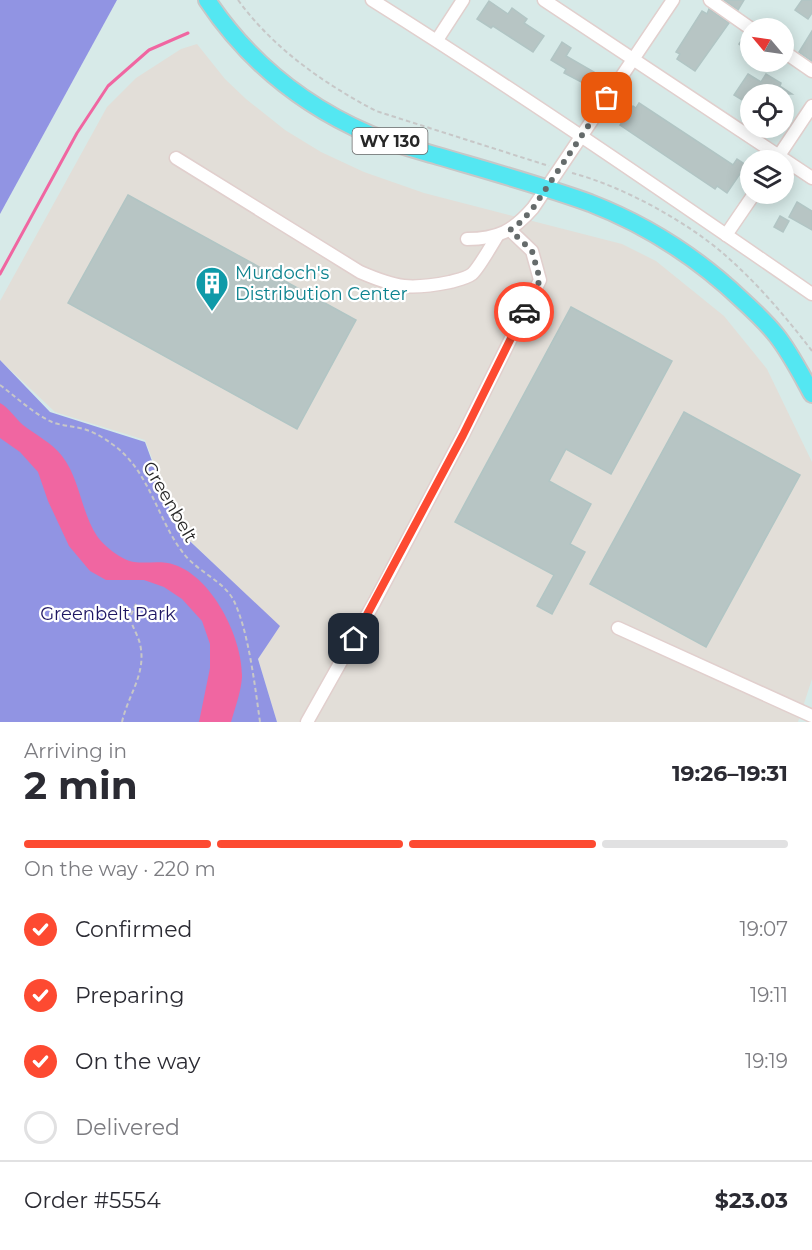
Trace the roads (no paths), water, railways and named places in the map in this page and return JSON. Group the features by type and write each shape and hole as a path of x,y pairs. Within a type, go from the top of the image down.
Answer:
{"main road":[{"name":"WY 130","path":"207,0 225,27 254,58 292,91 338,119 371,135 591,204 657,235 697,262 776,334 812,394"}],"street":[{"path":"372,0 437,40 581,136 812,294"},
{"path":"437,40 463,0"},
{"path":"544,0 765,150"},
{"path":"467,239 483,239 504,233 522,221 673,0"},
{"path":"710,0 740,21"},
{"path":"794,59 812,71"},
{"path":"782,150 812,106"},
{"path":"176,159 360,272 382,282 404,288 431,286 458,280 472,274 504,233"},
{"path":"794,168 812,178"},
{"path":"726,235 747,204"},
{"path":"313,719 463,435 540,280 532,251 504,233"},
{"path":"618,628 812,716"}],"waterway":[{"path":"0,274 77,133 108,86 149,50 188,33"}],"place":[{"name":"Murdoch's Distribution Center","path":"212,312"}],"park label":[{"name":"Greenbelt Park","path":"108,614"}]}
